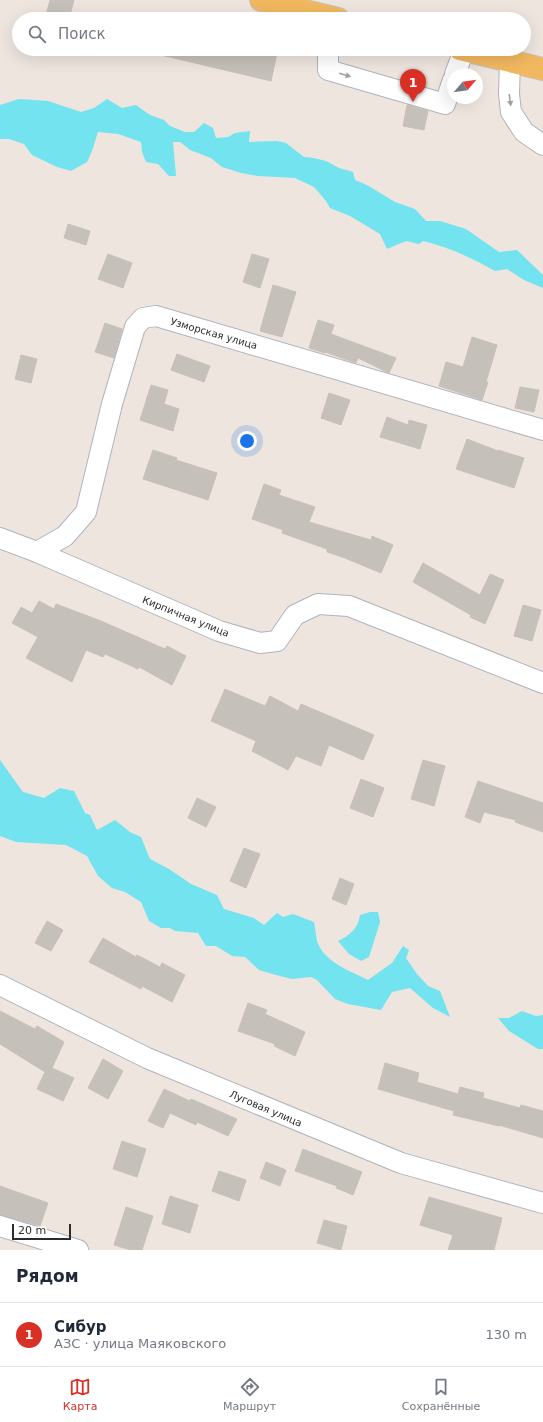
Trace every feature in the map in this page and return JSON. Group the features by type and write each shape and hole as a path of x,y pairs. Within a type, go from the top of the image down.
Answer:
{"main road":[{"path":"261,0 289,3 315,12"},
{"path":"490,56 543,69"}],"street":[{"path":"328,56 328,70 444,104 447,96"},
{"path":"457,68 460,56"},
{"path":"510,61 508,94 511,112 524,132 543,145"},
{"name":"Узморская улица","path":"37,552 65,536 86,512 114,396 135,327 143,318 156,316 543,430"},
{"name":"Кирпичная улица","path":"0,538 37,552 219,631 260,643 277,641 295,615 318,604 349,606 543,683"},
{"name":"Луговая улица","path":"0,985 147,1058 401,1163 543,1203"},
{"path":"0,1226 78,1250"}],"water":[{"path":"19,99 48,101 81,112 94,108 107,99 122,108 136,105 150,115 164,120 170,126 185,132 194,132 204,123 213,128 216,138 228,137 235,133 250,131 249,142 277,141 286,143 304,157 326,161 339,168 353,172 355,180 367,185 395,202 415,209 426,221 440,221 466,229 499,252 517,250 543,275 543,288 524,280 507,269 495,271 460,253 423,241 419,244 406,241 387,249 380,234 350,216 330,208 314,187 295,178 258,176 241,173 222,167 211,158 190,150 180,142 173,142 176,176 169,176 158,164 146,162 142,152 141,142 118,134 98,132 87,162 71,171 57,167 32,155 24,144 9,139 0,139 0,105"},
{"path":"0,760 23,792 44,798 60,788 74,791 85,813 90,815 97,830 115,820 130,832 141,837 150,859 169,869 191,884 217,895 224,909 254,918 264,925 277,913 283,917 293,914 314,922 317,941 325,955 338,965 368,980 392,963 403,946 409,950 406,958 417,974 428,986 440,991 450,1017 433,1008 410,988 392,992 381,1010 348,1004 335,999 317,980 311,977 292,979 259,970 245,957 232,956 216,946 206,946 198,933 175,931 170,928 161,928 149,921 141,902 125,892 112,888 98,876 87,856 66,845 16,842 0,836"},
{"path":"370,912 378,912 380,922 369,957 361,961 349,954 338,941 353,931 360,915"},
{"path":"522,1011 536,1016 543,1015 543,1049 538,1049 509,1031 498,1018 509,1018"}],"building":[{"path":"50,0 74,0 71,12 47,12"},
{"path":"165,56 276,56 271,81"},
{"path":"407,105 428,111 424,130 403,126"},
{"path":"68,224 90,231 86,245 64,238"},
{"path":"108,254 132,263 123,288 98,279"},
{"path":"252,254 269,259 260,288 243,282"},
{"path":"273,285 296,292 282,337 260,331"},
{"path":"318,320 334,325 331,334 396,358 389,373 358,358 356,363 309,348"},
{"path":"105,323 122,329 114,358 95,352"},
{"path":"472,337 497,345 482,400 439,386 446,362 463,367"},
{"path":"177,354 210,366 204,382 171,370"},
{"path":"21,355 37,359 31,383 15,379"},
{"path":"151,385 168,390 164,404 179,409 173,431 140,420"},
{"path":"520,387 539,390 534,412 515,408"},
{"path":"329,393 350,400 341,425 321,418"},
{"path":"387,417 408,425 409,420 427,425 420,449 380,437"},
{"path":"467,439 498,451 524,458 514,488 456,469"},
{"path":"153,450 177,458 176,460 217,473 208,500 143,479"},
{"path":"264,484 281,490 279,495 315,507 309,522 371,540 372,536 393,545 381,573 327,552 327,549 282,533 283,530 252,519"},
{"path":"423,563 480,595 490,574 504,580 485,624 470,617 471,615 413,582"},
{"path":"39,601 54,609 56,604 101,621 165,649 167,646 186,656 172,685 139,667 138,669 105,654 103,657 86,650 72,682 26,658 38,637 12,623 21,607 32,613"},
{"path":"523,605 541,610 532,641 514,636"},
{"path":"225,689 265,706 270,696 298,711 301,704 374,735 363,760 329,745 321,766 296,756 288,770 252,751 256,741 211,721"},
{"path":"423,760 445,766 434,806 411,799"},
{"path":"361,779 384,788 373,817 350,808"},
{"path":"478,781 543,803 543,832 515,822 516,820 484,812 480,823 465,817"},
{"path":"197,798 216,807 206,827 188,818"},
{"path":"244,848 260,854 246,888 230,881"},
{"path":"340,878 354,884 346,905 332,899"},
{"path":"47,921 63,930 51,951 35,943"},
{"path":"103,938 136,957 137,955 160,967 162,963 185,975 172,1002 142,986 141,989 89,962"},
{"path":"248,1003 267,1010 265,1014 305,1032 295,1056 274,1046 275,1044 238,1031"},
{"path":"0,1011 35,1029 37,1026 64,1042 52,1068 74,1078 63,1101 37,1089 45,1072 0,1044"},
{"path":"103,1059 123,1071 108,1099 88,1088"},
{"path":"385,1063 419,1073 417,1082 458,1094 460,1087 484,1093 483,1098 520,1108 521,1105 543,1111 543,1138 499,1125 453,1115 454,1111 378,1089"},
{"path":"164,1089 190,1101 191,1099 237,1119 228,1136 197,1122 196,1125 170,1113 163,1128 148,1121"},
{"path":"122,1141 146,1149 137,1177 113,1169"},
{"path":"303,1149 362,1172 353,1195 336,1188 337,1186 295,1171"},
{"path":"266,1162 286,1170 280,1186 260,1178"},
{"path":"219,1171 246,1180 239,1201 212,1191"},
{"path":"0,1186 48,1203 40,1226 0,1215"},
{"path":"170,1196 198,1205 190,1233 162,1224"},
{"path":"429,1197 502,1218 494,1250 448,1250 453,1235 420,1225"},
{"path":"126,1207 153,1216 142,1250 131,1250 114,1245"},
{"path":"324,1220 347,1226 341,1250 317,1243"}],"place":[{"name":"Сибур","path":"413,102"}]}
